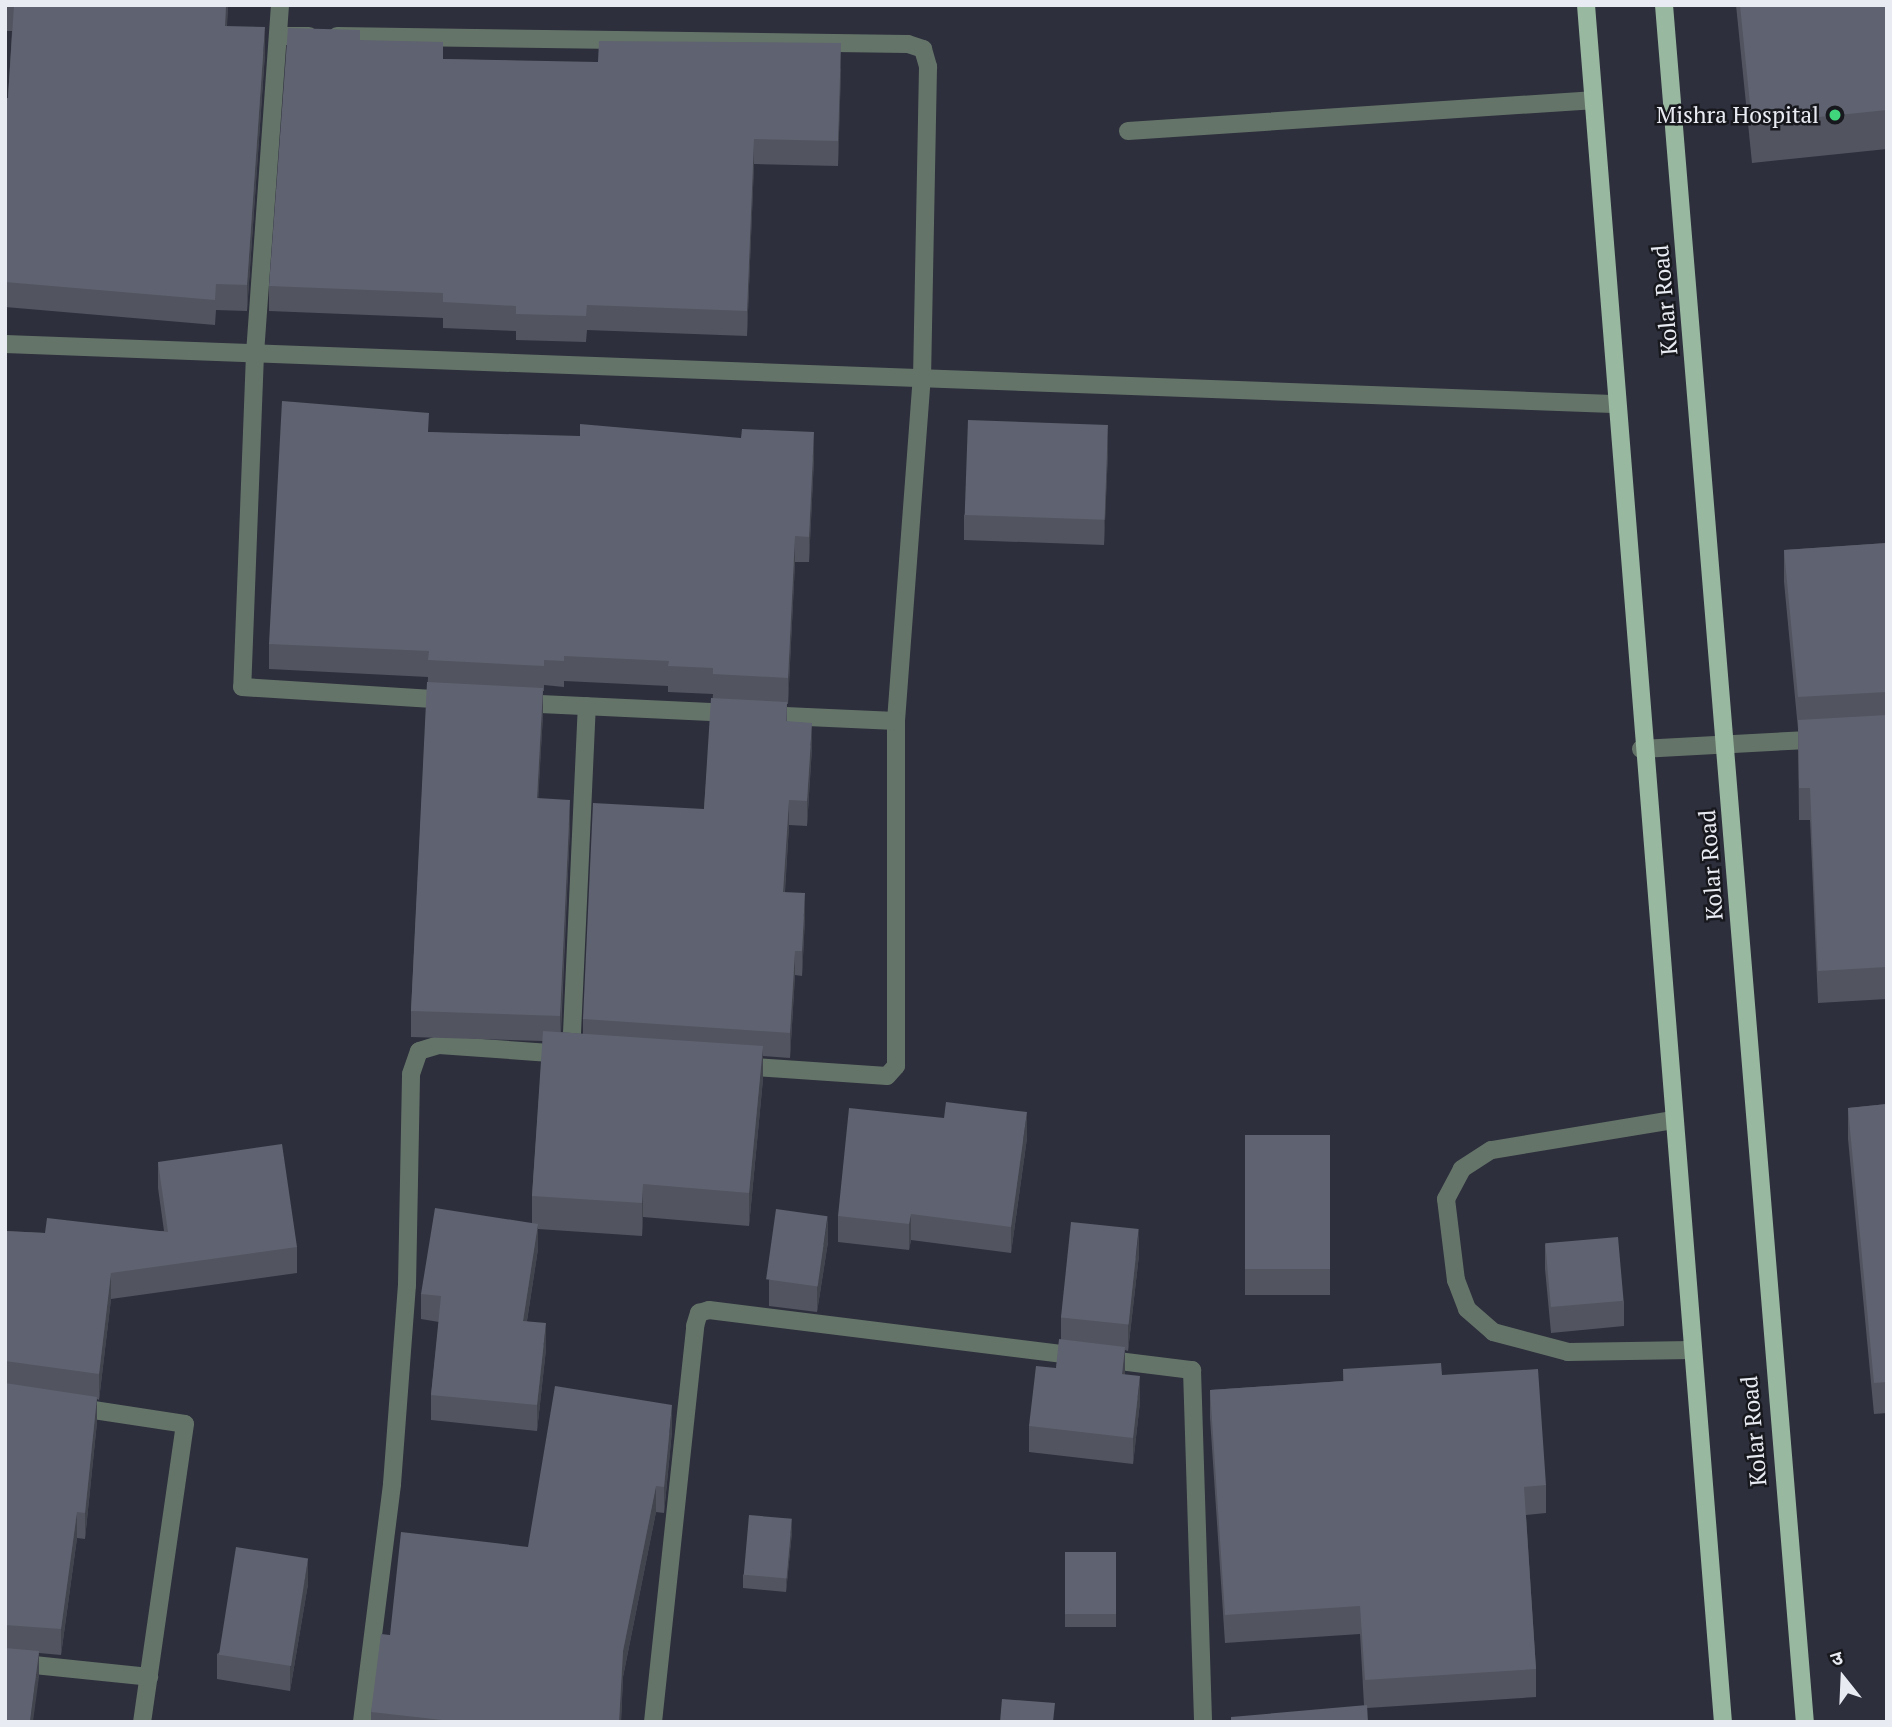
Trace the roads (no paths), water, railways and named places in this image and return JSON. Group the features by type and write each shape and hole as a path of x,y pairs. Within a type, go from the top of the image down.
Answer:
{"main road":[{"path":"1586,5 1613,404 1723,1722"},
{"name":"Kolar Road","path":"1664,5 1727,745 1805,1722"}],"street":[{"path":"280,5 255,354 242,687 465,701"},
{"path":"278,36 908,44 923,49 928,66 922,375 896,721 892,1073 722,1065"},
{"path":"1128,131 1592,100"},
{"path":"5,344 922,375 1613,404"},
{"path":"492,702 896,721"},
{"path":"571,1055 587,706"},
{"path":"1641,750 1847,737"},
{"path":"362,1722 392,1484 407,1284 411,1074 419,1051 439,1045 598,1057"},
{"path":"1673,1120 1491,1150 1462,1169 1446,1199 1456,1280 1467,1309 1493,1332 1568,1352 1691,1350"},
{"path":"653,1722 695,1326 699,1313 709,1310 1192,1370 1197,1383 1203,1722"},
{"path":"57,1404 185,1424 142,1722"},
{"path":"5,1662 149,1678"}],"place":[{"name":"Mishra Hospital","path":"1835,115"}]}
